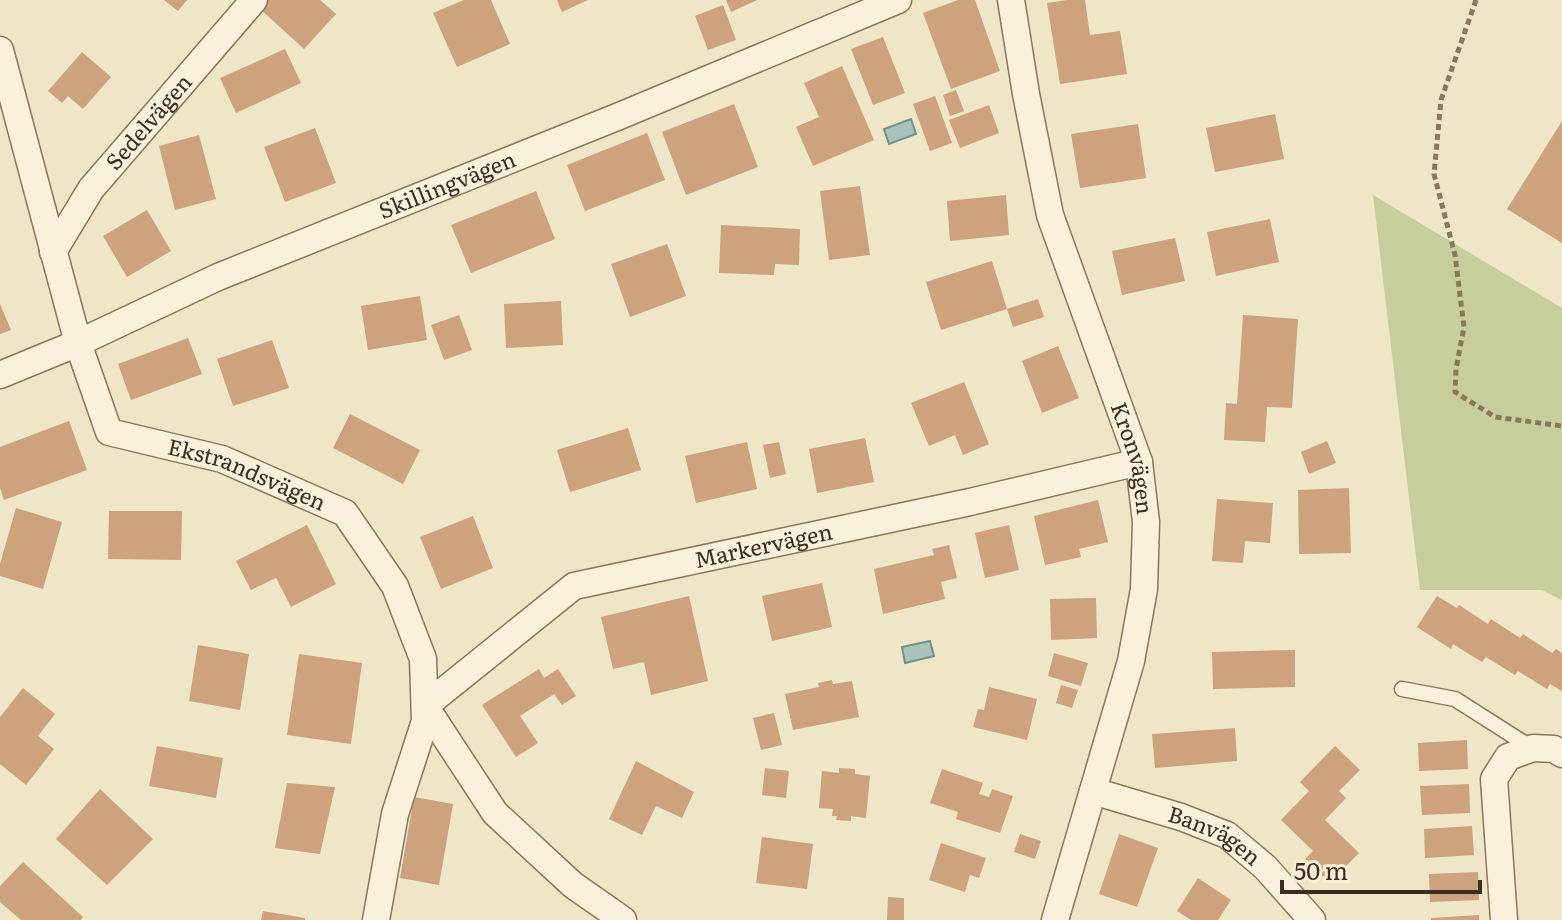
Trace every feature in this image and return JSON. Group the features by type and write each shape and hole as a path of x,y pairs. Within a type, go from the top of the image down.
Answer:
{"street":[{"name":"Sedelvägen","path":"53,252 91,189 254,0"},
{"name":"Skillingvägen","path":"0,375 78,343 218,277 898,0"},
{"name":"Kronvägen","path":"1011,0 1050,215 1139,462 1146,522 1144,589 1131,661 1055,920"},
{"name":"Ekstrandsvägen","path":"0,50 78,343 109,432 222,459 345,513 395,586 423,659 425,721 395,814 376,920"},
{"name":"Markervägen","path":"425,706 574,586 970,502 1139,462"},
{"path":"425,706 495,813 573,885 623,920"},
{"path":"1504,920 1494,779 1508,757 1533,748 1554,749 1562,754"},
{"name":"Banvägen","path":"1093,791 1181,817 1227,835 1265,867 1312,920"}],"lane":[{"path":"1402,689 1455,699 1533,748"}],"path":[{"path":"1476,0 1441,100 1434,174 1455,255 1464,327 1455,392 1495,417 1562,426"}],"green space":[{"path":"1373,195 1562,308 1562,600 1542,590 1420,590"}],"water":[{"path":"911,119 916,134 889,144 884,129"},
{"path":"930,641 934,656 905,663 902,647"}],"building":[{"path":"164,0 187,0 178,11"},
{"path":"266,0 320,0 336,14 304,49 259,8"},
{"path":"464,0 491,0 510,44 457,67 433,13"},
{"path":"557,0 588,0 562,12"},
{"path":"726,0 757,0 731,12"},
{"path":"958,0 975,0 1000,71 951,89 923,13"},
{"path":"1085,0 1090,35 1120,31 1127,74 1060,84 1047,3"},
{"path":"723,5 736,40 708,50 695,16"},
{"path":"883,37 905,93 873,105 851,49"},
{"path":"285,49 301,83 236,113 220,78"},
{"path":"82,52 111,77 83,109 68,96 62,103 48,91"},
{"path":"842,66 874,140 813,166 796,127 819,117 804,83"},
{"path":"956,90 964,111 950,116 943,95"},
{"path":"935,96 952,143 930,151 913,104"},
{"path":"734,104 758,167 686,195 662,132"},
{"path":"989,105 999,133 960,148 949,120"},
{"path":"1275,114 1284,159 1215,172 1206,128"},
{"path":"1562,121 1562,243 1507,209"},
{"path":"1138,124 1146,178 1080,188 1071,134"},
{"path":"315,128 336,183 285,202 264,147"},
{"path":"647,133 665,180 585,211 567,165"},
{"path":"199,135 216,199 175,210 159,146"},
{"path":"860,186 870,255 829,260 820,191"},
{"path":"536,191 555,239 471,273 451,225"},
{"path":"1006,195 1009,235 950,241 947,201"},
{"path":"147,210 171,251 127,277 103,236"},
{"path":"1270,219 1279,262 1216,276 1207,232"},
{"path":"721,225 800,229 799,265 775,264 774,275 719,273"},
{"path":"1175,238 1185,281 1122,295 1112,251"},
{"path":"667,244 686,296 630,317 611,264"},
{"path":"992,261 1007,309 941,330 926,282"},
{"path":"420,296 427,340 368,350 361,306"},
{"path":"1038,299 1044,317 1013,327 1007,309"},
{"path":"561,301 563,345 506,348 504,304"},
{"path":"0,304 11,330 0,334"},
{"path":"459,315 472,350 444,360 431,325"},
{"path":"1243,315 1298,319 1292,408 1267,407 1265,442 1224,440 1226,403 1237,404"},
{"path":"188,338 202,374 131,400 118,364"},
{"path":"272,340 289,388 233,406 217,359"},
{"path":"1058,346 1079,398 1042,413 1022,361"},
{"path":"964,382 989,444 963,455 955,435 929,446 911,403"},
{"path":"350,414 420,450 403,484 333,448"},
{"path":"69,421 87,470 4,500 0,488 0,447"},
{"path":"628,428 641,470 570,492 557,450"},
{"path":"865,438 874,482 817,493 809,449"},
{"path":"1327,441 1336,463 1309,474 1301,452"},
{"path":"747,442 757,489 696,503 685,456"},
{"path":"779,442 786,474 770,478 763,445"},
{"path":"1349,488 1351,553 1299,554 1298,490"},
{"path":"1217,499 1273,503 1270,543 1245,541 1243,563 1212,561"},
{"path":"1098,500 1108,542 1079,549 1081,557 1045,565 1034,516"},
{"path":"16,508 62,522 43,589 0,576 0,564"},
{"path":"109,511 182,511 181,560 108,559"},
{"path":"473,516 493,568 441,589 420,537"},
{"path":"307,525 336,584 291,607 276,578 251,590 236,561"},
{"path":"1009,525 1019,570 985,578 975,533"},
{"path":"949,545 957,578 941,582 945,599 883,614 874,569 934,555 932,549"},
{"path":"822,583 832,627 772,641 762,596"},
{"path":"689,596 708,681 651,695 644,662 613,669 601,617"},
{"path":"1437,596 1457,608 1459,605 1488,624 1491,619 1520,638 1523,634 1552,653 1556,649 1562,653 1562,691 1550,684 1547,689 1518,671 1515,675 1486,657 1482,662 1453,644 1451,649 1417,627"},
{"path":"1096,598 1097,638 1051,640 1050,599"},
{"path":"198,645 249,654 240,710 189,701"},
{"path":"1295,650 1295,687 1213,689 1212,652"},
{"path":"1054,653 1088,663 1081,686 1048,676"},
{"path":"299,654 362,663 351,744 287,735"},
{"path":"539,669 544,678 558,669 576,696 562,705 554,694 520,716 538,743 516,757 482,705"},
{"path":"832,680 833,684 852,681 859,717 793,730 785,694 819,687 818,683"},
{"path":"1061,685 1078,690 1072,708 1056,703"},
{"path":"989,687 1037,699 1027,740 973,727 978,709 984,710"},
{"path":"23,688 55,714 38,736 54,749 26,785 0,764 0,717"},
{"path":"774,713 782,745 761,750 753,718"},
{"path":"1235,728 1237,761 1155,768 1152,734"},
{"path":"1467,740 1468,769 1419,771 1418,743"},
{"path":"157,746 223,758 216,798 149,786"},
{"path":"1335,746 1360,770 1339,791 1346,798 1325,820 1359,853 1329,883 1305,859 1313,851 1281,820 1309,791 1300,782"},
{"path":"636,761 694,792 682,818 656,806 642,835 609,819"},
{"path":"765,768 789,771 786,798 762,795"},
{"path":"839,768 855,769 855,774 870,776 866,818 851,816 851,821 836,820 837,816 832,816 833,809 819,808 822,771 839,773"},
{"path":"942,769 983,783 979,794 989,797 992,789 1013,796 1000,833 956,819 958,812 930,803"},
{"path":"287,783 335,787 320,854 275,848"},
{"path":"1469,784 1470,813 1422,815 1420,786"},
{"path":"100,789 153,839 107,885 56,839"},
{"path":"414,797 453,804 439,885 400,878"},
{"path":"1472,826 1474,855 1425,858 1424,829"},
{"path":"1020,834 1041,841 1035,859 1014,852"},
{"path":"1119,834 1158,848 1137,907 1099,894"},
{"path":"762,837 813,844 807,889 756,883"},
{"path":"941,843 986,858 979,878 970,875 965,892 929,880"},
{"path":"23,862 83,917 81,920 21,920 0,902 0,886"},
{"path":"1478,872 1479,900 1430,902 1429,874"},
{"path":"1198,878 1231,900 1218,920 1191,920 1177,911"},
{"path":"888,897 904,898 904,920 887,920"},
{"path":"263,911 305,918 305,920 261,920"},
{"path":"1479,915 1479,920 1431,920 1431,918"}]}
